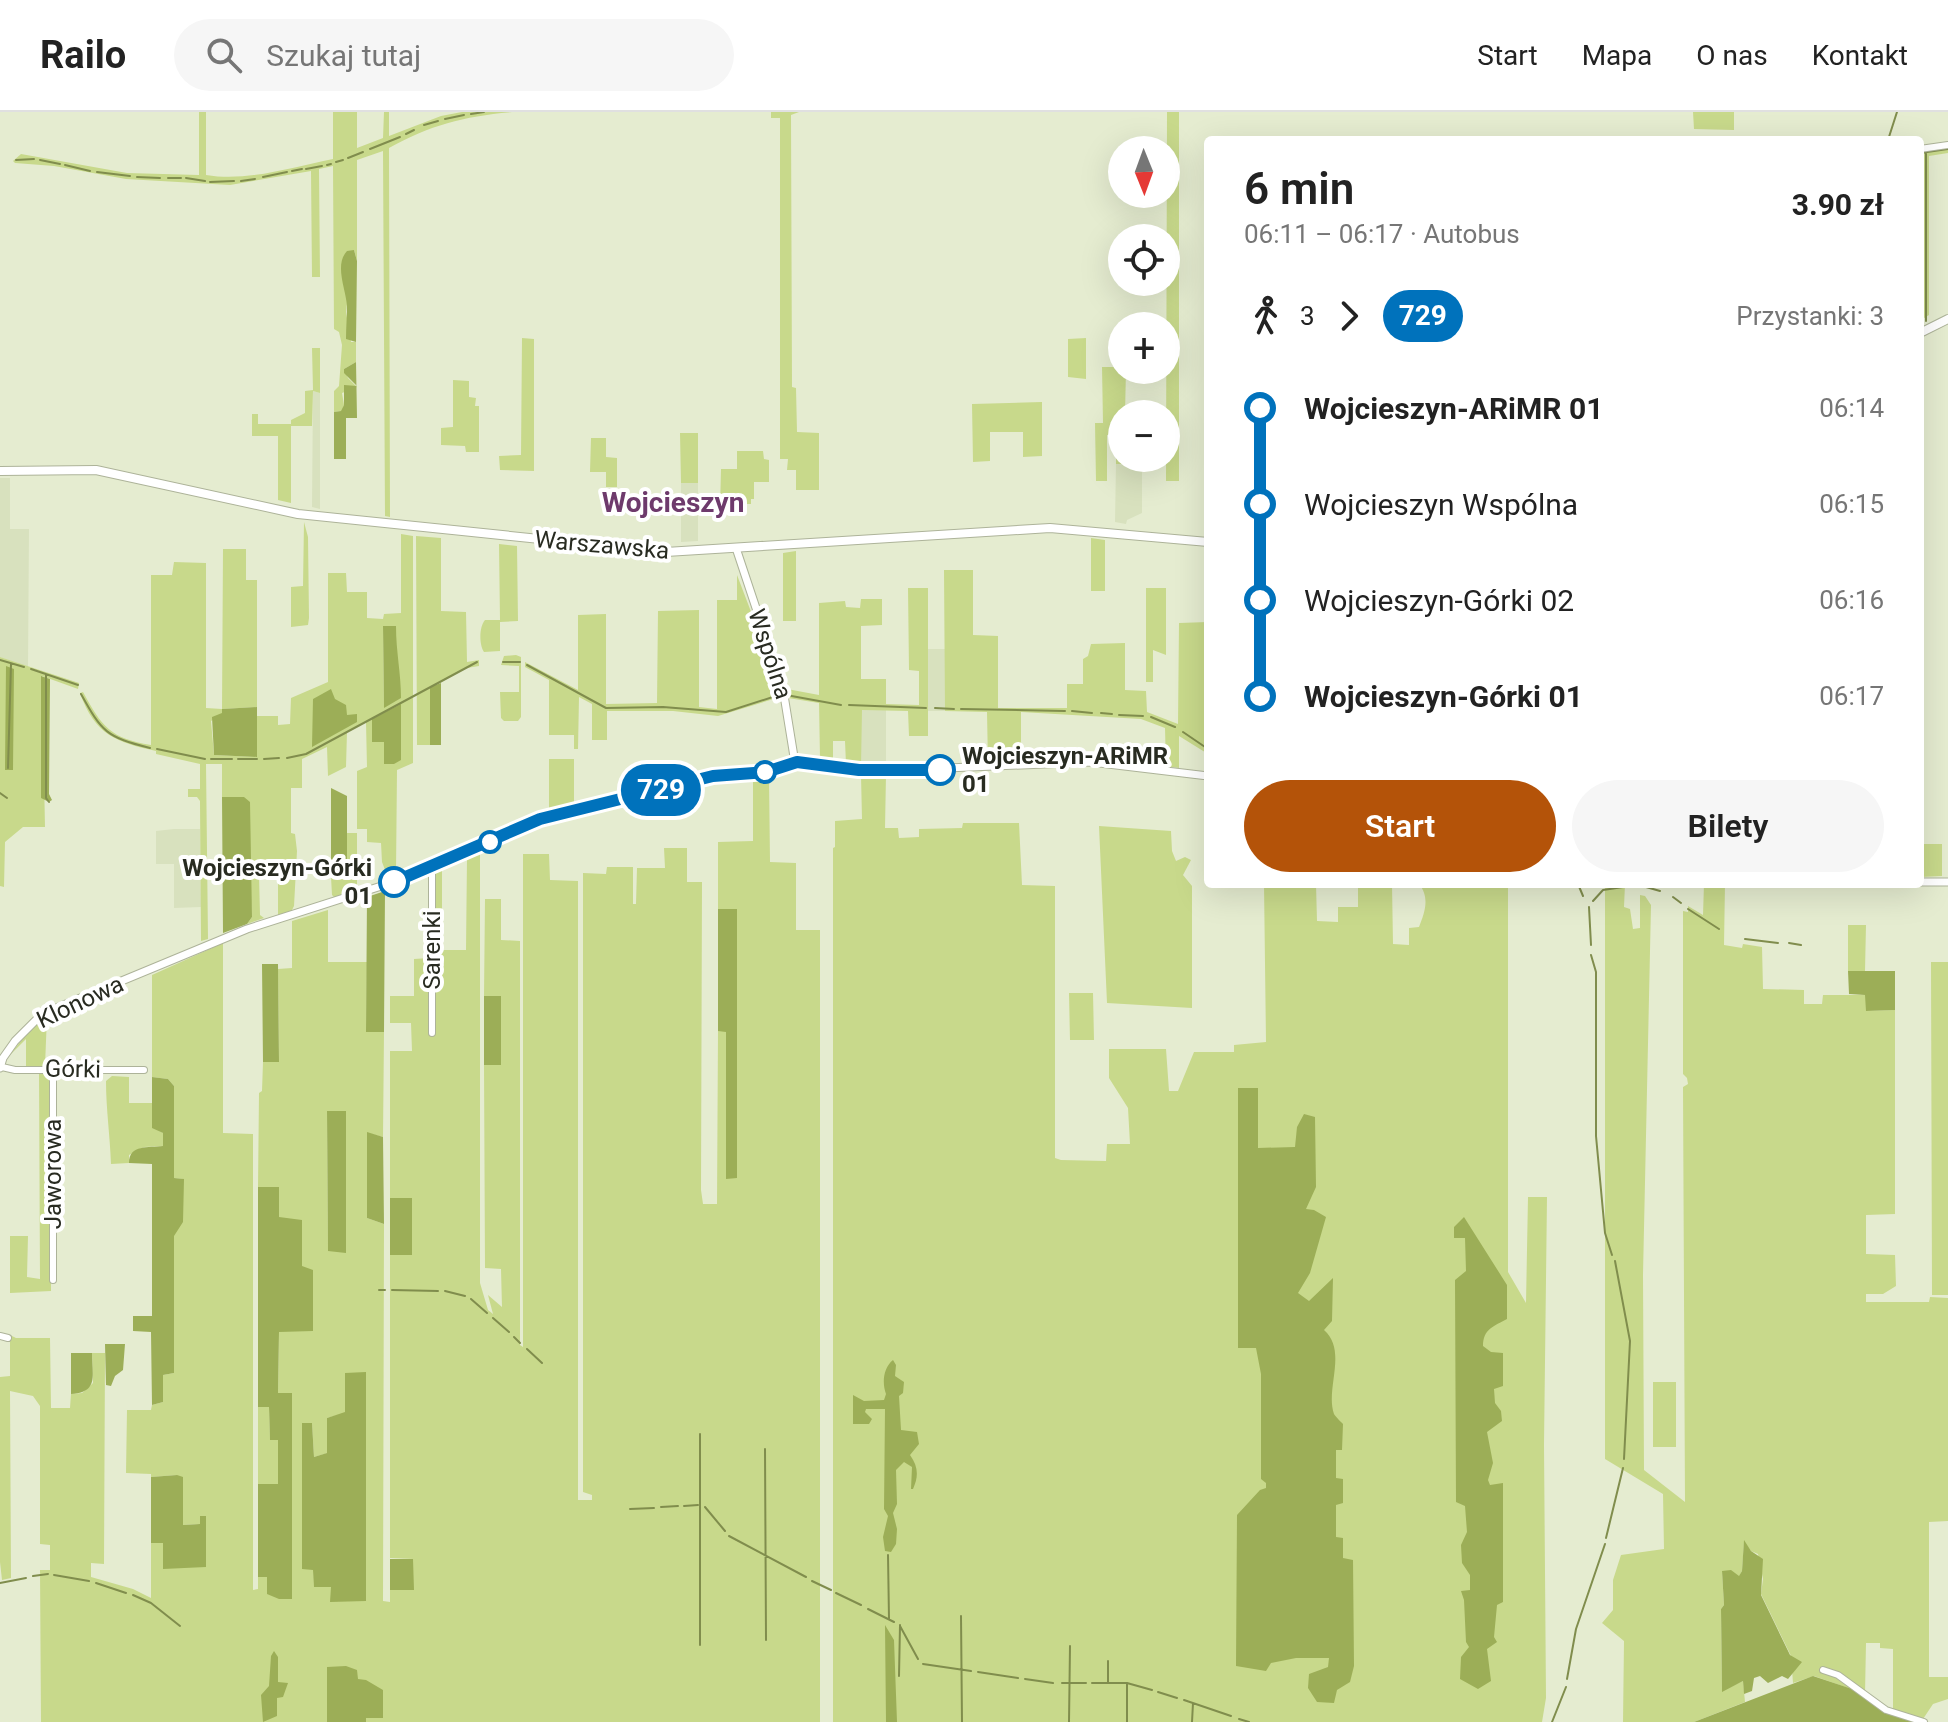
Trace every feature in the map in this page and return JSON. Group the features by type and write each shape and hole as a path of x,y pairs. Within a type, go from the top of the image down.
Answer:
{"main road":[{"path":"1924,331 1948,319"},
{"name":"Warszawska","path":"0,471 96,470 343,521 648,551 678,552 1035,528 1077,528 1204,542"}],"street":[{"path":"1924,148 1948,145"},
{"name":"Wspólna","path":"736,548 783,689 795,763"},
{"name":"Klonowa","path":"1,1060 42,1014 247,929 432,868 551,816 713,776 766,772 795,763 875,771 1091,762 1204,776"},
{"name":"Sarenki","path":"432,868 432,1033"},
{"path":"1924,882 1948,882"},
{"name":"Górki","path":"1,1060 15,1070 144,1070"},
{"name":"Jaworowa","path":"53,1068 53,1280"},
{"path":"1823,1670 1838,1675 1886,1710 1924,1722"}],"shaded area":[{"path":"313,391 320,393 320,509 312,507"},
{"path":"1116,472 1142,472 1142,513 1127,520 1126,524 1115,522"},
{"path":"0,478 10,478 10,529 29,529 28,667 0,657"},
{"path":"681,483 698,483 698,541 681,542"},
{"path":"928,649 945,649 945,711 928,711"},
{"path":"861,710 886,710 886,766 861,766"},
{"path":"200,829 201,907 174,908 174,864 156,864 156,831"}],"green space":[{"path":"199,112 206,112 206,175 238,177 333,159 333,112 357,112 357,148 383,138 384,112 389,112 389,136 441,116 462,112 512,112 448,123 389,148 390,517 385,516 383,151 357,160 357,261 354,250 346,312 351,342 356,342 356,362 344,369 357,387 342,393 342,411 334,412 334,391 339,386 342,345 339,332 334,329 333,166 319,169 320,277 312,277 311,171 230,185 126,179 13,161 21,154 127,173 199,175"},
{"path":"771,112 799,112 791,115 792,387 796,388 797,432 819,433 819,490 796,490 796,470 787,470 788,459 780,459 780,118 771,118"},
{"path":"1167,112 1179,112 1179,136 1167,136"},
{"path":"1693,112 1734,112 1734,130 1694,129"},
{"path":"1948,147 1948,153 1929,156 1929,315 1924,318 1924,150"},
{"path":"1167,208 1179,208 1179,224 1167,224"},
{"path":"354,250 357,261 356,342 346,339 347,306 341,270 343,257 347,251"},
{"path":"1167,296 1179,296 1179,312 1166,312"},
{"path":"522,338 534,339 534,471 500,470 499,456 521,455"},
{"path":"1086,338 1086,379 1068,377 1068,339"},
{"path":"312,348 320,348 320,393 313,391 312,426 291,426 291,503 278,500 278,436 252,436 252,414 258,414 258,424 291,424 291,420 305,413 305,391 313,390"},
{"path":"356,362 356,385 344,369"},
{"path":"1102,367 1108,367 1108,384 1126,384 1125,400 1108,400 1107,481 1096,481 1095,423 1103,423"},
{"path":"453,380 469,381 469,397 476,398 475,406 479,406 479,452 466,452 465,446 441,445 441,428 453,427"},
{"path":"1166,384 1179,384 1179,400 1166,400"},
{"path":"344,385 356,386 357,418 346,418 346,459 334,459 334,412 341,411 344,405"},
{"path":"1042,402 1042,456 1023,457 1023,432 990,432 990,461 973,462 972,404"},
{"path":"680,433 698,433 698,483 681,483"},
{"path":"591,438 606,438 606,457 617,458 617,487 606,487 606,472 590,472"},
{"path":"737,451 763,451 764,459 769,460 769,482 754,482 751,504 738,504 737,510 720,509 721,469 737,469"},
{"path":"1166,472 1179,472 1179,481 1166,481"},
{"path":"304,522 308,537 309,618 308,625 291,627 291,587 303,586"},
{"path":"401,534 413,536 413,763 397,770 396,872 387,875 382,862 381,843 367,842 367,829 357,829 357,771 367,767 366,722 347,732 346,767 328,776 327,747 302,759 302,788 291,788 291,833 295,834 297,851 294,906 291,912 278,916 278,875 259,875 260,915 264,918 247,924 252,917 244,797 222,797 222,764 206,764 208,939 201,941 200,801 197,797 188,797 188,789 200,789 200,764 156,754 156,751 118,740 93,719 80,693 83,692 109,729 126,739 151,745 151,575 172,575 174,562 206,563 206,708 222,709 222,714 211,721 214,755 256,757 257,716 278,716 278,725 290,724 291,698 328,682 328,573 346,573 347,592 367,592 367,618 383,619 384,614 401,613","holes":["383,627 396,627 396,662 384,707"]},
{"path":"416,536 441,538 441,611 466,612 467,662 479,660 479,666 467,668 430,688 430,745 417,745"},
{"path":"1091,538 1105,540 1105,591 1091,591"},
{"path":"499,544 517,546 518,621 500,622 500,651 484,652 480,636 483,623 485,620 500,620"},
{"path":"223,549 246,549 246,580 257,580 257,707 222,709"},
{"path":"796,551 796,621 783,621 783,553"},
{"path":"944,570 973,570 973,635 998,636 998,708 1067,708 1067,684 1083,684 1083,659 1088,656 1091,644 1125,643 1125,690 1146,691 1147,712 1178,724 1179,623 1204,622 1204,752 1179,736 1179,768 1166,766 1165,728 1141,719 1021,712 1021,762 988,764 987,712 945,711"},
{"path":"737,575 774,672 780,697 718,716 673,711 607,711 607,740 592,740 592,704 579,697 578,749 574,749 574,735 549,735 549,680 525,667 525,662 578,690 578,615 606,614 606,704 657,703 658,611 699,610 699,707 717,709 717,600 737,600"},
{"path":"908,588 928,588 928,736 909,736 908,711 862,710 861,766 846,764 845,741 833,741 833,761 820,758 819,703 788,698 787,689 819,695 819,603 845,601 846,607 860,608 861,599 882,599 882,625 861,626 861,679 886,679 886,704 919,705 919,671 909,670"},
{"path":"1146,588 1166,588 1166,655 1153,650 1153,682 1146,682"},
{"path":"383,626 396,626 401,698 384,708"},
{"path":"504,656 521,657 521,717 518,721 504,721 501,718 500,692 519,692 519,666 501,665"},
{"path":"0,657 79,683 78,689 42,676 45,827 23,827 5,842 4,887 0,886"},
{"path":"6,666 14,669 13,770 5,770"},
{"path":"41,676 50,679 49,794 52,800 49,802 41,798"},
{"path":"441,683 441,745 430,745 430,687"},
{"path":"331,689 335,699 346,705 347,715 357,714 357,722 312,747 313,699"},
{"path":"401,704 401,760 384,764 384,742 372,742 372,719"},
{"path":"257,707 257,757 214,755 212,717 222,713 222,709"},
{"path":"549,759 574,759 574,804 549,808"},
{"path":"861,775 886,775 885,828 898,828 899,838 919,837 919,829 962,828 963,823 1019,823 1022,885 1055,886 1055,1158 1061,1160 1106,1161 1107,1144 1130,1144 1128,1108 1109,1078 1109,1049 1166,1049 1169,1091 1178,1091 1194,1052 1234,1052 1234,1045 1266,1042 1264,888 1316,888 1317,921 1338,922 1338,907 1358,907 1358,888 1392,888 1393,944 1409,945 1409,928 1419,927 1425,910 1421,888 1508,888 1508,1272 1526,1303 1528,1197 1547,1197 1544,1445 1546,1698 1542,1722 833,1722 833,848 835,821 862,819"},
{"path":"753,777 769,777 770,862 796,863 796,930 820,930 820,1722 41,1722 40,1570 50,1570 50,1545 40,1544 40,1406 33,1396 10,1391 11,1578 2,1580 0,1562 0,1377 10,1376 10,1335 16,1338 50,1338 51,1408 70,1408 71,1394 82,1393 93,1383 92,1353 105,1353 104,1564 91,1563 91,1577 133,1589 151,1598 151,1543 163,1543 200,1524 183,1525 177,1475 151,1477 151,1474 126,1473 127,1410 151,1410 152,1405 163,1402 163,1375 174,1373 174,1235 183,1179 174,1178 174,1086 168,1079 152,1077 152,975 223,943 223,1133 253,1134 253,1590 258,1589 258,1577 267,1577 291,1393 278,1393 279,1331 302,1267 278,1218 279,1187 258,1187 259,1093 262,1091 263,1062 279,1061 278,969 292,968 292,921 328,910 328,962 367,962 366,1032 384,1032 383,1137 367,1133 367,1218 384,1224 383,1601 390,1602 390,1590 413,1590 413,1559 390,1558 390,1255 411,1255 412,1199 390,1198 390,1051 412,1051 411,1023 390,1023 390,996 414,996 414,959 429,958 429,873 442,869 442,950 466,950 467,858 480,852 480,1283 488,1310 493,1314 488,1295 502,1307 501,1269 485,1268 484,1065 501,1065 501,996 484,996 485,899 501,899 501,940 520,941 520,1345 523,1347 523,854 549,854 550,880 578,881 578,1500 592,1500 592,1495 583,1492 583,873 606,874 607,867 633,867 633,904 636,904 637,868 665,868 664,848 687,848 687,882 702,882 701,1190 703,1204 717,1204 718,1031 726,1031 726,1178 737,1178 737,909 718,909 718,842 753,841","holes":["327,1111 346,1112 346,1252 328,1250","345,1373 366,1601 331,1587 314,1587 312,1423 314,1457 328,1453 327,1418 345,1413"]},
{"path":"331,788 347,796 347,877 331,877"},
{"path":"222,797 244,797 250,802 252,917 247,924 223,933"},
{"path":"1099,826 1171,831 1176,861 1185,857 1191,860 1183,875 1192,886 1192,1008 1107,1003"},
{"path":"347,833 357,833 357,890 335,898 331,877 346,877"},
{"path":"1924,844 1942,844 1942,876 1924,877"},
{"path":"1605,888 1625,888 1624,907 1630,909 1633,929 1640,928 1640,895 1645,896 1651,905 1643,1275 1644,1470 1685,1502 1683,1087 1688,1084 1683,1074 1683,911 1688,912 1688,906 1703,915 1704,888 1725,888 1724,945 1762,947 1763,989 1804,990 1804,1004 1822,1004 1823,995 1866,995 1866,1011 1895,1010 1895,1214 1866,1215 1866,1254 1895,1255 1896,1286 1883,1294 1866,1294 1866,1302 1929,1302 1930,1297 1948,1298 1948,1521 1929,1522 1929,1677 1948,1677 1948,1699 1933,1704 1923,1719 1893,1710 1893,1649 1880,1648 1880,1643 1866,1643 1865,1694 1814,1676 1793,1683 1791,1656 1761,1594 1763,1579 1758,1554 1744,1542 1739,1577 1722,1571 1724,1605 1721,1609 1722,1691 1743,1681 1745,1702 1694,1722 1623,1722 1624,1641 1602,1623 1613,1610 1613,1580 1621,1555 1664,1549 1663,1494 1605,1459"},
{"path":"385,891 384,1032 366,1032 367,897"},
{"path":"718,909 737,909 737,1178 726,1179 726,1032 718,1031"},
{"path":"1848,925 1866,925 1865,971 1848,971"},
{"path":"1931,962 1948,962 1948,1295 1932,1295"},
{"path":"262,964 278,964 279,1062 263,1062"},
{"path":"1848,971 1895,971 1895,1010 1866,1011 1865,995 1849,994"},
{"path":"1069,993 1093,993 1094,1040 1070,1040"},
{"path":"484,996 501,996 501,1065 484,1065"},
{"path":"47,1016 45,1066 26,1066 26,1039 8,1057 34,1025"},
{"path":"39,1070 49,1071 50,1075 51,1291 10,1293 10,1236 28,1236 27,1277 40,1279"},
{"path":"112,1076 129,1077 129,1103 152,1103 152,1127 163,1133 163,1146 144,1147 129,1155 129,1163 111,1164 106,1081"},
{"path":"152,1077 168,1079 174,1086 174,1178 184,1179 183,1222 174,1236 174,1373 163,1375 163,1402 152,1405 151,1332 133,1331 133,1316 152,1316 152,1164 129,1163 136,1150 163,1146 163,1133 152,1128"},
{"path":"1238,1088 1258,1088 1258,1148 1295,1147 1297,1127 1304,1114 1315,1117 1316,1187 1306,1209 1326,1217 1310,1273 1298,1293 1309,1301 1333,1278 1332,1321 1324,1330 1334,1348 1334,1414 1343,1424 1342,1450 1336,1450 1336,1478 1343,1479 1343,1503 1336,1505 1336,1537 1343,1538 1343,1558 1353,1560 1354,1666 1350,1682 1337,1690 1334,1703 1317,1702 1308,1688 1309,1674 1328,1667 1329,1658 1296,1658 1271,1663 1266,1671 1236,1666 1237,1515 1260,1490 1266,1488 1266,1483 1261,1479 1261,1374 1256,1348 1238,1348"},
{"path":"327,1111 346,1111 346,1253 328,1251"},
{"path":"367,1132 383,1137 384,1224 367,1218"},
{"path":"258,1187 279,1187 279,1217 302,1220 302,1266 313,1270 313,1331 279,1332 278,1393 292,1393 292,1599 279,1599 267,1594 267,1577 258,1577 258,1484 278,1484 278,1440 270,1440 269,1407 258,1407"},
{"path":"390,1198 412,1198 412,1255 390,1255"},
{"path":"1464,1217 1507,1285 1507,1319 1487,1332 1483,1340 1483,1346 1491,1352 1503,1353 1503,1386 1494,1389 1495,1403 1501,1411 1502,1421 1487,1432 1493,1463 1488,1480 1490,1485 1503,1483 1503,1602 1497,1605 1494,1637 1497,1642 1487,1649 1491,1681 1478,1689 1460,1679 1461,1657 1469,1647 1461,1591 1470,1590 1470,1575 1462,1563 1461,1545 1467,1532 1465,1506 1456,1502 1455,1280 1466,1271 1465,1238 1454,1238 1454,1227"},
{"path":"105,1344 125,1344 123,1370 115,1376 111,1386 106,1385"},
{"path":"71,1353 92,1353 93,1376 86,1390 71,1394"},
{"path":"893,1360 895,1376 904,1382 903,1393 899,1396 901,1430 917,1432 919,1444 910,1455 917,1471 913,1489 912,1467 904,1462 896,1470 897,1504 893,1513 897,1529 896,1544 891,1552 885,1551 883,1537 888,1516 884,1509 885,1409 866,1409 865,1412 872,1419 869,1424 853,1424 853,1395 864,1401 884,1400 884,1376"},
{"path":"366,1372 366,1601 330,1602 331,1587 314,1587 313,1570 302,1569 302,1423 312,1423 314,1457 327,1453 327,1418 345,1412 345,1373"},
{"path":"1653,1382 1676,1382 1676,1447 1653,1447"},
{"path":"258,1407 269,1407 270,1439 278,1440 278,1485 258,1484"},
{"path":"151,1477 183,1477 183,1525 200,1524 200,1516 206,1516 206,1567 163,1569 163,1543 151,1543"},
{"path":"1744,1540 1751,1551 1763,1559 1761,1595 1790,1655 1802,1662 1788,1679 1782,1676 1768,1683 1760,1676 1754,1678 1752,1691 1744,1694 1743,1681 1722,1692 1721,1609 1724,1605 1722,1571 1731,1570 1739,1576"},
{"path":"390,1559 413,1559 414,1590 390,1590"},
{"path":"885,1625 894,1640 897,1722 886,1722"},
{"path":"274,1651 278,1657 278,1682 288,1683 283,1697 277,1698 277,1716 263,1722 261,1695 269,1686"},
{"path":"346,1666 357,1670 358,1679 383,1690 383,1718 366,1718 366,1722 327,1722 327,1667"},
{"path":"1813,1676 1852,1689 1882,1711 1915,1722 1694,1722"}],"waterway":[{"path":"471,114 484,112"},
{"path":"1889,136 1897,112"},
{"path":"445,119 464,115"},
{"path":"424,125 438,121"},
{"path":"406,134 414,130"},
{"path":"370,149 400,137"},
{"path":"1924,152 1948,149"},
{"path":"348,158 363,152"},
{"path":"1926,152 1926,321"},
{"path":"16,160 34,159"},
{"path":"40,160 60,164"},
{"path":"336,162 343,160"},
{"path":"327,165 331,164"},
{"path":"65,165 90,171"},
{"path":"306,169 322,166"},
{"path":"292,171 302,169"},
{"path":"97,172 130,176"},
{"path":"263,177 287,172"},
{"path":"137,177 160,178"},
{"path":"168,178 181,178"},
{"path":"186,178 205,181"},
{"path":"241,181 255,179"},
{"path":"210,182 234,181"},
{"path":"0,660 24,667"},
{"path":"287,758 306,754 477,662"},
{"path":"503,662 520,662"},
{"path":"8,768 11,664"},
{"path":"527,665 606,708 663,707 726,712 779,695"},
{"path":"31,669 78,685"},
{"path":"46,674 46,798 49,802"},
{"path":"81,694 94,717 107,731 150,748"},
{"path":"786,695 841,705"},
{"path":"849,705 926,708"},
{"path":"935,708 954,709"},
{"path":"961,709 1065,711"},
{"path":"1072,711 1092,713"},
{"path":"1101,713 1112,714"},
{"path":"1119,715 1143,716"},
{"path":"1151,717 1175,727"},
{"path":"1183,732 1204,746"},
{"path":"157,749 205,759"},
{"path":"264,759 279,758"},
{"path":"211,759 232,759"},
{"path":"238,759 257,759"},
{"path":"0,793 7,798"},
{"path":"1580,888 1583,896"},
{"path":"1593,901 1603,890 1616,888"},
{"path":"1650,888 1660,891"},
{"path":"1673,897 1681,903"},
{"path":"1589,907 1591,945"},
{"path":"1688,909 1719,929"},
{"path":"1745,939 1778,943"},
{"path":"1789,943 1801,945"},
{"path":"1591,955 1596,972 1596,1136 1605,1233 1612,1255"},
{"path":"1615,1261 1630,1341 1624,1459"},
{"path":"379,1290 385,1290"},
{"path":"392,1290 438,1291"},
{"path":"445,1291 465,1296"},
{"path":"471,1299 487,1313"},
{"path":"493,1318 509,1332"},
{"path":"514,1337 520,1343"},
{"path":"527,1349 542,1363"},
{"path":"700,1434 700,1645"},
{"path":"765,1449 766,1640"},
{"path":"1606,1538 1623,1468"},
{"path":"684,1506 698,1505"},
{"path":"661,1507 678,1506"},
{"path":"705,1507 725,1531"},
{"path":"630,1509 654,1508"},
{"path":"729,1536 806,1577"},
{"path":"1567,1679 1576,1629 1605,1544"},
{"path":"888,1555 889,1619"},
{"path":"33,1576 48,1574"},
{"path":"54,1575 89,1581"},
{"path":"0,1583 26,1578"},
{"path":"812,1581 831,1590"},
{"path":"96,1583 126,1593"},
{"path":"836,1593 861,1605"},
{"path":"133,1595 151,1603 180,1626"},
{"path":"868,1609 894,1622"},
{"path":"961,1616 962,1722"},
{"path":"899,1676 900,1625"},
{"path":"900,1626 918,1659"},
{"path":"1069,1722 1070,1646"},
{"path":"1108,1661 1108,1683"},
{"path":"923,1664 971,1671"},
{"path":"978,1672 1018,1678"},
{"path":"1025,1679 1053,1683"},
{"path":"1062,1683 1086,1683"},
{"path":"1092,1683 1127,1683 1152,1690"},
{"path":"1127,1683 1127,1722"},
{"path":"1552,1722 1566,1687"},
{"path":"1158,1692 1177,1698"},
{"path":"1184,1700 1231,1716"},
{"path":"1192,1722 1193,1703"},
{"path":"1239,1719 1249,1722"}],"bus line":[{"name":"729","path":"394,882 540,819 713,776 766,772 797,762 875,771 940,770"}],"place":[{"name":"Wojcieszyn-ARiMR 01","path":"940,770"},
{"name":"Wojcieszyn-Górki 01","path":"394,882"}],"district":[{"name":"Wojcieszyn","path":"673,502"}]}
